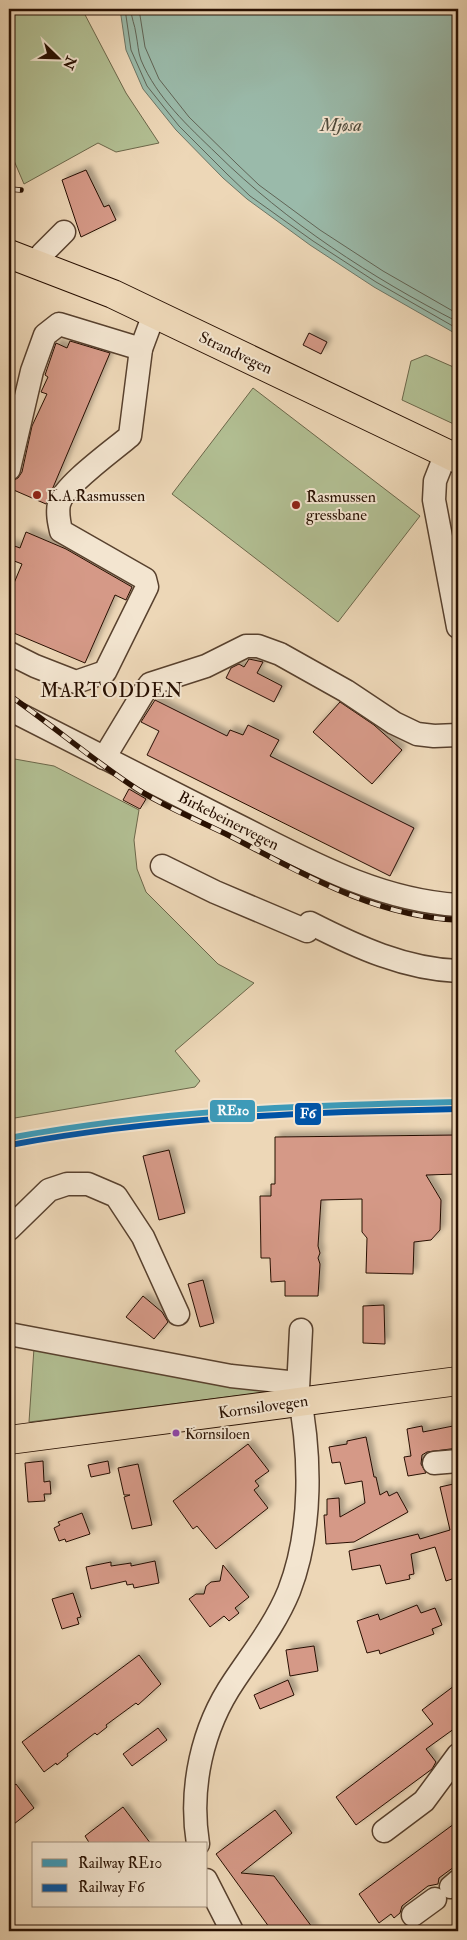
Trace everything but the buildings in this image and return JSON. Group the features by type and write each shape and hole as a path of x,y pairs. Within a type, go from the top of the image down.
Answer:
{"main road":[{"name":"Strandvegen","path":"9,254 113,294 452,456"},
{"name":"Kornsilovegen","path":"9,1440 300,1395 458,1381"}],"street":[{"path":"39,264 42,254 64,232"},
{"path":"9,653 35,666 76,682 105,672 147,588 145,579 61,531 58,519 59,502 70,487 130,436 141,349 154,314"},
{"path":"9,469 32,371 45,335 59,324 141,349"},
{"path":"452,456 435,481 434,500 458,626"},
{"path":"104,758 150,684 206,666 246,646 258,646 280,654 346,691 394,723 417,734 434,736 458,735"},
{"name":"Birkebeinervegen","path":"9,708 104,758 332,872 368,887 418,901 458,905"},
{"path":"162,866 215,892 389,959 420,967 458,971"},
{"path":"9,1229 49,1190 67,1184 88,1184 116,1196 143,1237 178,1314"},
{"name":"Kornsilovegen","path":"300,1395 301,1330"},
{"path":"9,1334 231,1376 288,1382 300,1395 308,1479 303,1534 297,1563 289,1590 272,1626 229,1688 208,1731 196,1781 195,1824 198,1842"},
{"path":"434,1463 458,1461"},
{"path":"384,1831 424,1801 458,1755"},
{"path":"208,1884 232,1931"},
{"path":"413,1915 448,1889"}],"shaded area":[{"path":"9,9 82,9 126,93 159,143 116,152 98,143 24,184 9,149"},
{"path":"426,355 458,369 458,426 402,400 411,361"},
{"name":"Rasmussen gressbane","path":"253,388 420,516 338,622 172,494"},
{"path":"9,758 54,766 139,810 134,840 137,869 146,892 218,964 254,983 175,1051 200,1081 195,1087 9,1119"},
{"path":"34,1348 264,1387 267,1392 29,1422"}],"water":[{"name":"Mjøsa","path":"120,9 458,9 458,335 374,287 310,245 247,199 223,178 176,130 143,89 126,50"}],"railway":[{"path":"9,189 21,190"},
{"path":"9,695 151,798 338,890 396,910 426,917 458,920"}],"rail line":[{"name":"RE10","path":"9,1138 121,1121 177,1115 289,1107 458,1102"},
{"name":"F6","path":"10,1145 122,1128 178,1122 290,1114 458,1109"}],"place":[{"name":"K.A.Rasmussen","path":"37,495"},
{"name":"Rasmussen gressbane","path":"296,505"},
{"name":"Kornsiloen","path":"176,1433"}],"district":[{"name":"MARTODDEN","path":"112,690"}]}
